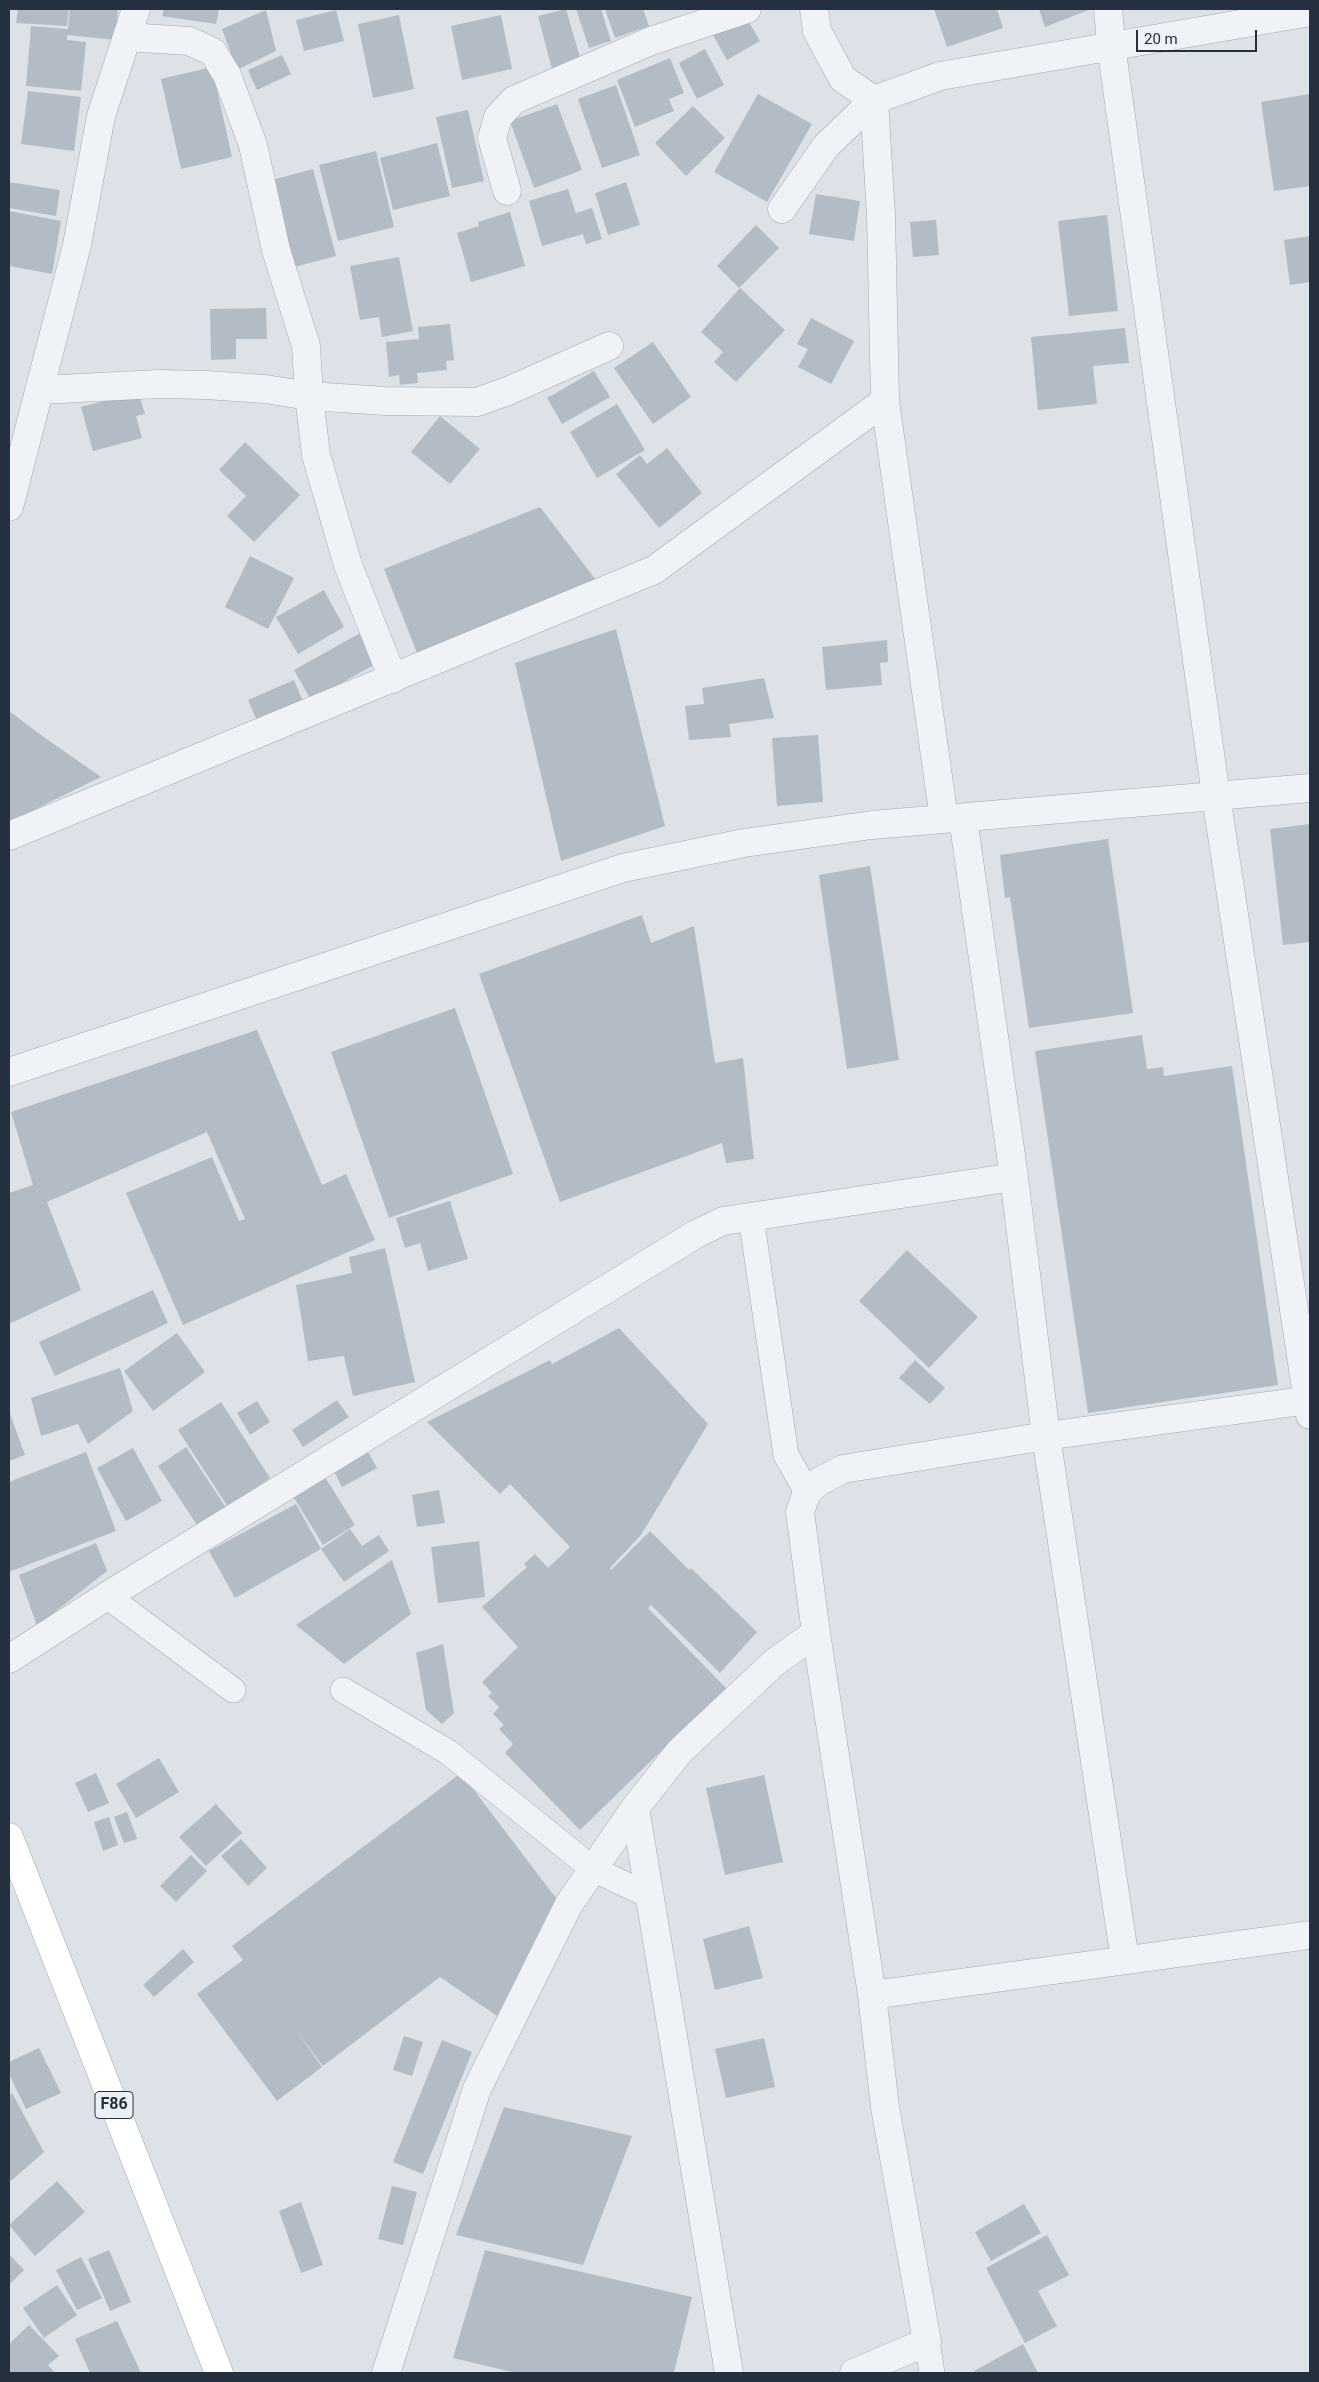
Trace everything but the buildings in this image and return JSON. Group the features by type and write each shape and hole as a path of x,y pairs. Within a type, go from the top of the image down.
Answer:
{"main road":[{"name":"F86","path":"9,1837 219,2373"}],"street":[{"path":"9,507 41,390 77,245 102,116 136,9"},
{"path":"507,191 492,138 498,117 514,100 651,41 747,9"},
{"path":"814,9 817,31 843,79 874,100"},
{"path":"854,2373 927,2342 886,2107 872,1995 816,1633 800,1512 807,1492 820,1480 843,1469 1046,1436 1310,1405 1216,796 1111,45 1108,9"},
{"path":"782,209 826,146 874,100 940,76 1310,12"},
{"path":"127,36 189,41 213,52 227,74 253,145 276,250 306,346 308,396 316,454 348,565 393,679"},
{"path":"874,100 881,215 886,401 1014,1177 1046,1436 1125,1960"},
{"path":"41,390 158,384 206,385 308,396 385,401 477,402 508,391 609,346"},
{"path":"9,836 654,570 886,401"},
{"path":"9,1072 623,868 744,843 872,825 1310,788"},
{"path":"9,1659 107,1596 696,1234 723,1221 1014,1177"},
{"path":"386,2373 477,2089 569,1904 635,1808 680,1751 775,1662 816,1633"},
{"path":"635,1808 729,2373"},
{"path":"872,1995 1310,1935"}],"lane":[{"path":"750,1217 786,1455 807,1492"},
{"path":"107,1596 232,1690"},
{"path":"343,1690 448,1752 593,1869 650,1896"},
{"path":"927,2342 932,2373"}]}
